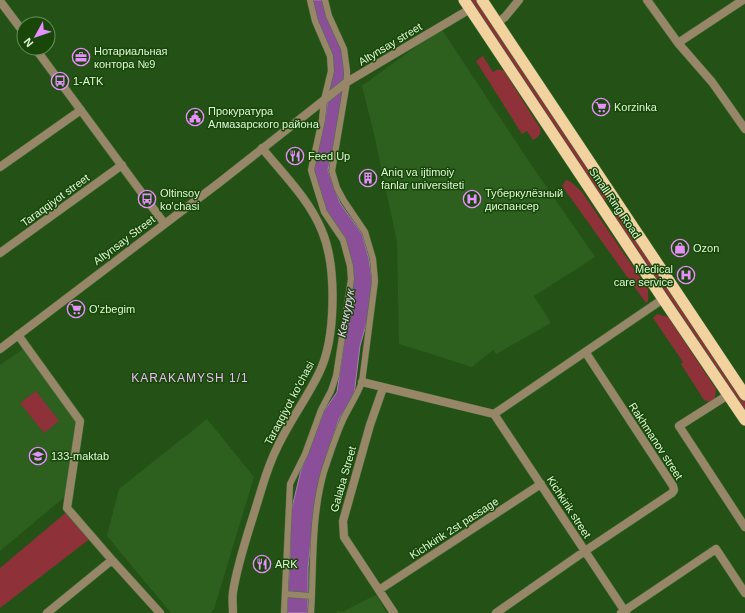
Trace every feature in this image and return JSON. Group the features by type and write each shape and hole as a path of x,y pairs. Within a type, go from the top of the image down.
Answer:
{"highway":[{"name":"Small Ring Road","path":"482,0 745,395"},
{"name":"Small Ring Road","path":"467,4 745,420"},
{"path":"602,207 614,199"}],"street":[{"path":"284,613 290,484 305,454 321,410 331,391 336,376 351,279 350,266 343,240 324,212 311,170 331,71 330,56 315,21 310,0"},
{"path":"311,613 312,570 318,505 324,473 342,421 362,382 375,281 373,259 365,232 344,201 337,188 332,171 347,82 347,71 344,49 329,16 325,0"},
{"path":"497,23 505,17 519,0"},
{"path":"648,0 678,43 712,82 745,129"},
{"path":"678,43 743,0"},
{"path":"0,1 16,22"},
{"name":"Altynsay street","path":"324,100 347,82 467,4"},
{"path":"41,56 164,223"},
{"name":"Altynsay Street","path":"0,349 164,223 220,182 324,100"},
{"path":"0,166 81,110"},
{"name":"Taraqqiyot ko'chasi","path":"233,613 233,592 244,548 265,478 282,437 319,374 327,349 332,314 332,270 322,231 304,199 262,148"},
{"name":"Taraqqiyot street","path":"0,253 122,165"},
{"path":"362,382 494,414 586,353 663,299"},
{"path":"18,335 79,418 80,424 67,508 160,613"},
{"name":"Rakhmanov street","path":"585,551 672,493 674,490 673,486 586,353"},
{"name":"Galaba Street","path":"383,388 370,425 343,521 344,537 394,613"},
{"path":"728,395 679,426 745,528"},
{"name":"Kichkirik street","path":"494,414 624,612"},
{"name":"Kichkirik 2st passage","path":"379,590 541,484"},
{"path":"624,612 716,548 745,593"},
{"path":"496,613 585,551"},
{"path":"47,613 112,560"},
{"path":"285,594 312,596"}],"shaded area":[{"path":"312,0 323,0 342,50 345,71 339,121 328,170 340,203 362,234 369,259 372,279 370,311 360,346 354,395 339,419 321,474 315,505 308,568 308,613 287,613 291,512 301,470 324,411 337,392 353,279 352,266 326,211 312,170 325,119 332,71"},
{"path":"471,0 476,0 608,199 604,201"},
{"name":"Туберкулёзный диспансер","path":"441,28 526,157 595,257 534,296 551,323 496,354 493,350 472,367 399,344 397,242 374,134 362,86"},
{"path":"483,56 493,72 498,69 504,71 540,128 539,135 533,140 527,131 522,134 476,61"},
{"path":"566,180 571,182 582,192 648,289 648,301 646,303 562,186"},
{"path":"617,212 745,402 745,410 613,214"},
{"path":"657,314 668,317 716,389 715,399 709,402 704,400 681,364 683,362 653,318"},
{"name":"133-maktab","path":"23,349 83,418 67,495 0,551 0,365"},
{"path":"36,391 59,421 44,433 20,403"},
{"path":"207,419 254,477 214,609 210,613 171,613 107,536 119,489"},
{"path":"69,510 91,538 0,608 0,568"},
{"path":"376,595 387,613 337,613 337,611 342,612"}],"place":[{"name":"Нотариальная контора №9","path":"81,57"},
{"name":"1-ATK","path":"60,81"},
{"name":"Korzinka","path":"601,107"},
{"name":"Прокуратура Алмазарского района","path":"195,117"},
{"name":"Feed Up","path":"295,156"},
{"name":"Aniq va ijtimoiy fanlar universiteti","path":"368,178"},
{"name":"Oltinsoy ko'chasi","path":"147,199"},
{"name":"Туберкулёзный диспансер","path":"472,199"},
{"name":"Ozon","path":"680,248"},
{"name":"Medical care service","path":"686,275"},
{"name":"O'zbegim","path":"76,309"},
{"name":"133-maktab","path":"38,456"},
{"name":"ARK","path":"262,564"}],"district":[{"name":"KARAKAMYSH 1/1","path":"190,378"}],"water label":[{"name":"Кечкурук","path":"346,313"}]}
